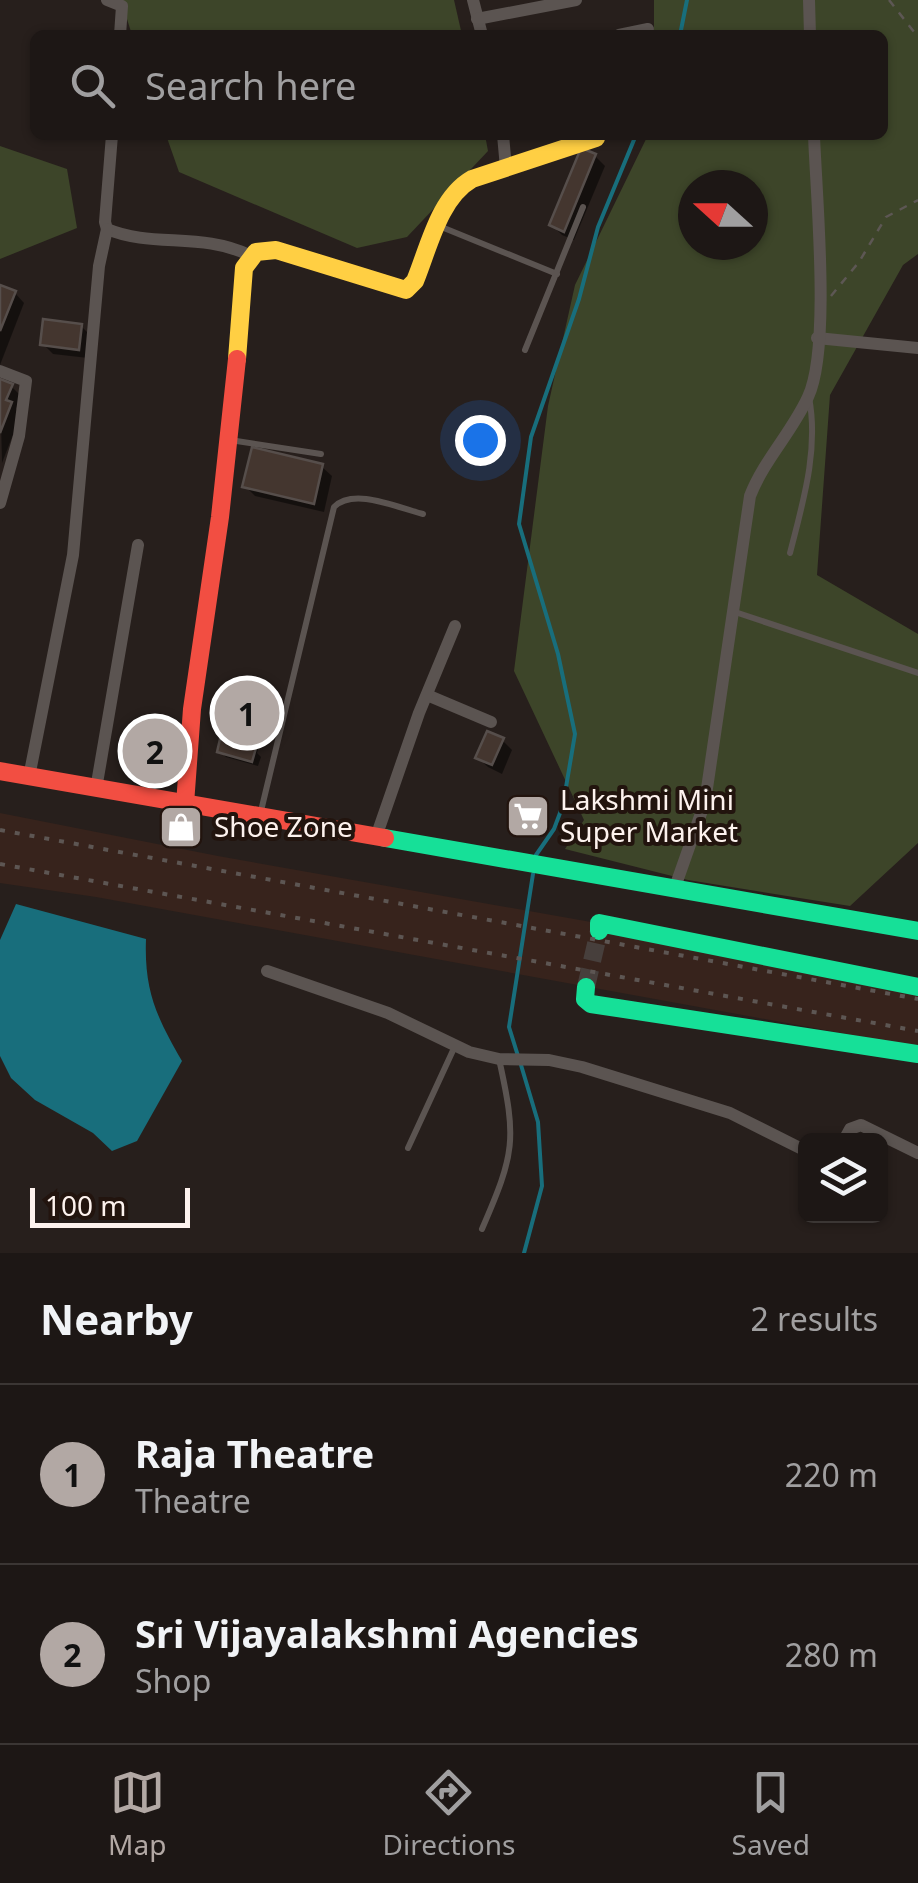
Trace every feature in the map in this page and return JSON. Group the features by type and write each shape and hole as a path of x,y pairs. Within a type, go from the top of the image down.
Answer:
{"main road":[{"path":"186,804 189,711 229,440 248,256 256,250 276,250 406,290 415,281 449,199 458,187 590,140"},
{"path":"0,771 918,931"},
{"path":"598,931 599,924 918,987"},
{"path":"586,987 585,998 591,1004 918,1054"}],"street":[{"path":"106,0 122,6 120,30"},
{"path":"473,0 480,30"},
{"path":"477,19 576,0"},
{"path":"809,0 810,30"},
{"path":"643,30 648,29"},
{"path":"29,777 73,555 99,266 107,229 104,222 112,140"},
{"path":"503,140 506,168"},
{"path":"674,890 704,802 750,496 768,456 809,396 819,314 814,140"},
{"path":"107,229 129,235 212,242 248,256"},
{"path":"818,338 918,348"},
{"path":"0,371 26,381 19,436 0,503"},
{"path":"96,789 138,545"},
{"path":"376,837 456,626"},
{"path":"427,695 492,722"},
{"path":"267,971 346,996 455,1046 504,1059 549,1060 582,1066 730,1113 798,1147"},
{"path":"848,1133 861,1125 877,1133"},
{"path":"888,1139 918,1154"}],"lane":[{"path":"525,350 583,208"},
{"path":"438,226 556,274"},
{"path":"790,554 810,468 813,418 809,396"},
{"path":"229,440 321,454"},
{"path":"259,817 334,507 342,499 356,497 423,514"},
{"path":"731,610 918,672"},
{"path":"408,1148 455,1046"},
{"path":"482,1229 509,1162 513,1133 504,1059"}],"path":[{"path":"889,0 918,38"},
{"path":"819,314 859,262 886,216 918,200"}],"shaded area":[{"path":"0,813 218,856 918,980 918,1047 96,897 0,883"}],"green space":[{"path":"121,0 454,0 461,30 130,30"},
{"path":"654,0 918,0 918,254 903,265 830,395 817,575 918,634 918,843 850,906 688,880 565,849 584,820 514,671 548,406 575,285 646,140 888,140 888,30 654,30"},
{"path":"168,140 486,140 488,151 407,237 357,248 179,172"},
{"path":"0,146 67,169 77,228 0,259"}],"water":[{"path":"16,904 146,939 147,974 154,1003 182,1061 137,1141 112,1151 93,1133 35,1100 11,1078 0,1056 0,940"}],"building":[{"path":"581,148 596,154 564,232 549,225"},
{"path":"0,285 16,291 0,331"},
{"path":"43,319 82,324 79,350 40,345"},
{"path":"0,379 13,384 6,400 12,402 0,433"},
{"path":"252,447 323,464 314,504 242,487"},
{"path":"243,679 269,686 251,747 256,748 252,762 217,752 220,739 225,741"},
{"path":"487,731 504,738 492,765 475,758"}],"waterway":[{"path":"681,30 687,0"},
{"path":"536,855 554,829 563,805 575,734 558,654 519,524 531,437 579,299 598,227 634,140"},
{"path":"518,1056 509,1027 533,874"},
{"path":"521,1065 538,1122 542,1186 524,1253"}],"tunnel":[{"path":"586,987 599,931"}],"railway":[{"path":"0,830 918,999"},
{"path":"0,864 918,1031"}],"traffic: fast":[{"path":"385,838 918,931"},
{"path":"599,931 599,923 918,987"},
{"path":"586,987 585,999 591,1004 918,1054"}],"traffic: slow":[{"path":"237,359 244,268 256,252 276,250 406,290 415,281 443,211 461,187 472,179 590,140"}],"traffic: jam":[{"path":"185,804 192,709 220,517 237,359"},
{"path":"0,771 385,838"}],"place":[{"name":"Raja Theatre","path":"247,713"},
{"name":"Sri Vijayalakshmi Agencies","path":"155,751"},
{"name":"Lakshmi Mini Super Market","path":"528,816"},
{"name":"Shoe Zone","path":"181,827"}]}
